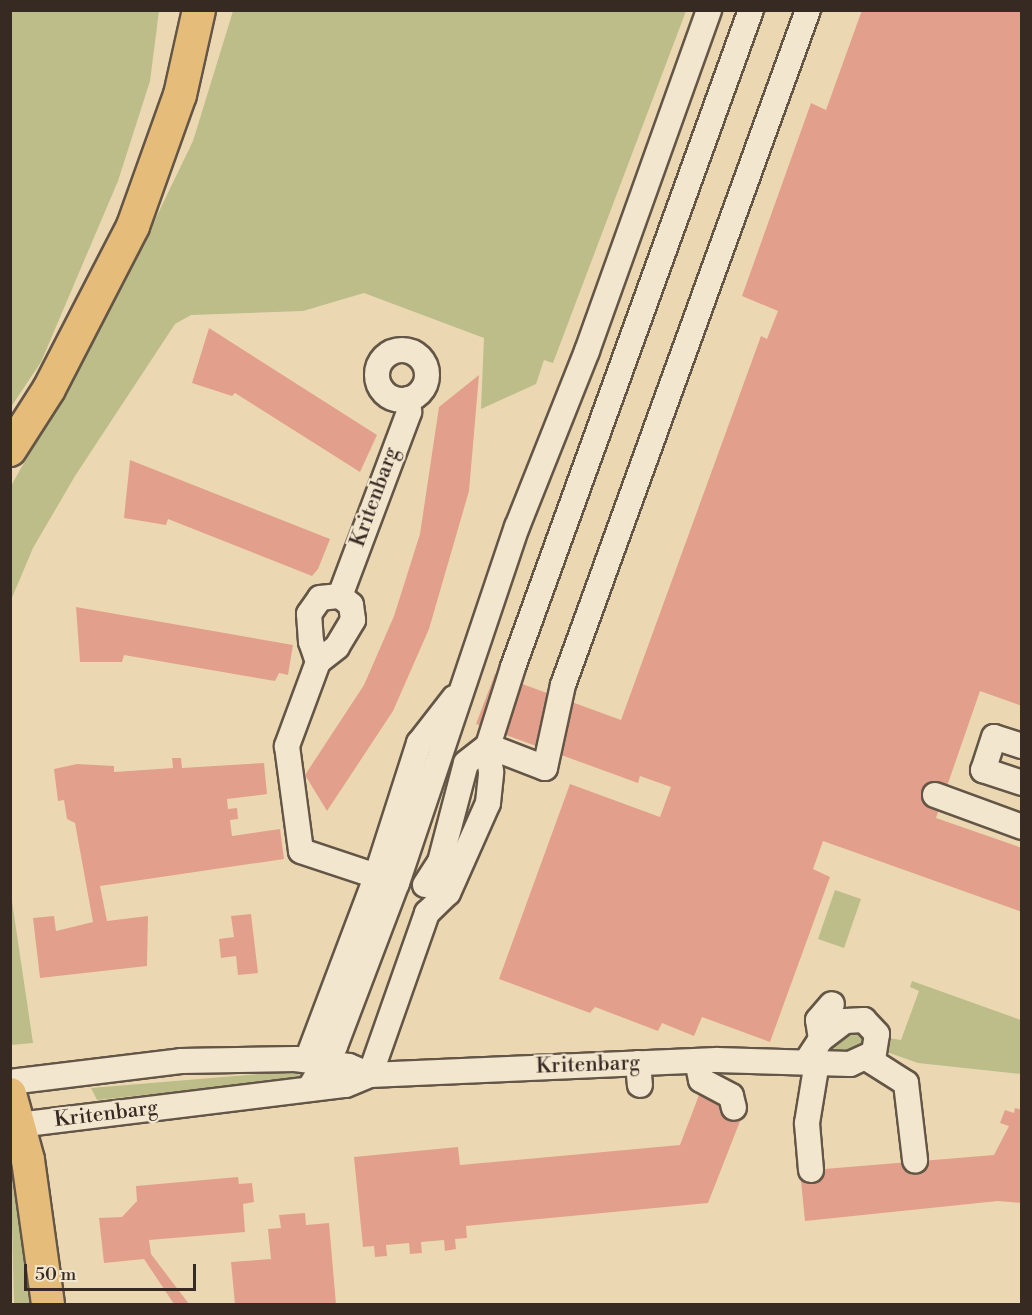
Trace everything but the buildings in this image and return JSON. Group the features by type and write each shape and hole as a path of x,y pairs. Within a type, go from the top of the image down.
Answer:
{"main road":[{"path":"10,450 45,398 133,226 168,133 202,16"},
{"path":"10,1094 48,1305"}],"street":[{"path":"309,1089 317,1061 386,880 448,742 454,698 709,10"},
{"path":"427,913 448,893 463,854 488,803 487,787 491,772 488,746 513,667 751,10"},
{"path":"488,746 545,768 563,685 808,10"},
{"name":"Kritenbarg","path":"340,596 409,412 408,399"},
{"path":"318,662 310,642 309,614 320,598 340,596 351,605 353,620 341,642 318,662 293,724 286,755 301,851 386,880"},
{"path":"386,880 386,849 419,743 454,698"},
{"path":"1022,746 994,736 983,770 1022,783"},
{"path":"370,1075 427,913 425,885 440,862 450,813 466,763 488,746"},
{"path":"935,795 1022,827"},
{"path":"811,1170 807,1123 812,1062 825,1013 869,1023 882,1030 877,1048 868,1059 906,1083 915,1160"},
{"name":"Kritenbarg","path":"10,1082 181,1061 317,1061 370,1075 639,1074 697,1061 850,1064 868,1059"},
{"path":"697,1061 701,1080 731,1096 734,1108"},
{"name":"Kritenbarg","path":"16,1126 346,1085 370,1075"}],"green space":[{"path":"11,10 159,11 150,81 118,181 41,362 11,407"},
{"path":"233,11 686,11 553,363 544,360 536,384 481,409 484,338 364,293 303,311 191,315 175,324 75,476 33,548 11,600 11,486 124,284 193,141"},
{"path":"10,888 33,1043 11,1045 10,1045"},
{"path":"835,890 861,899 844,948 818,939"},
{"path":"912,981 1021,1020 1021,1074 918,1063 884,1051 888,1038 901,1040 919,991 910,987"},
{"path":"857,1029 869,1039 859,1051 831,1056 828,1047"},
{"path":"306,1070 302,1078 97,1100 91,1088"},
{"path":"10,1141 39,1304 14,1304"}]}
